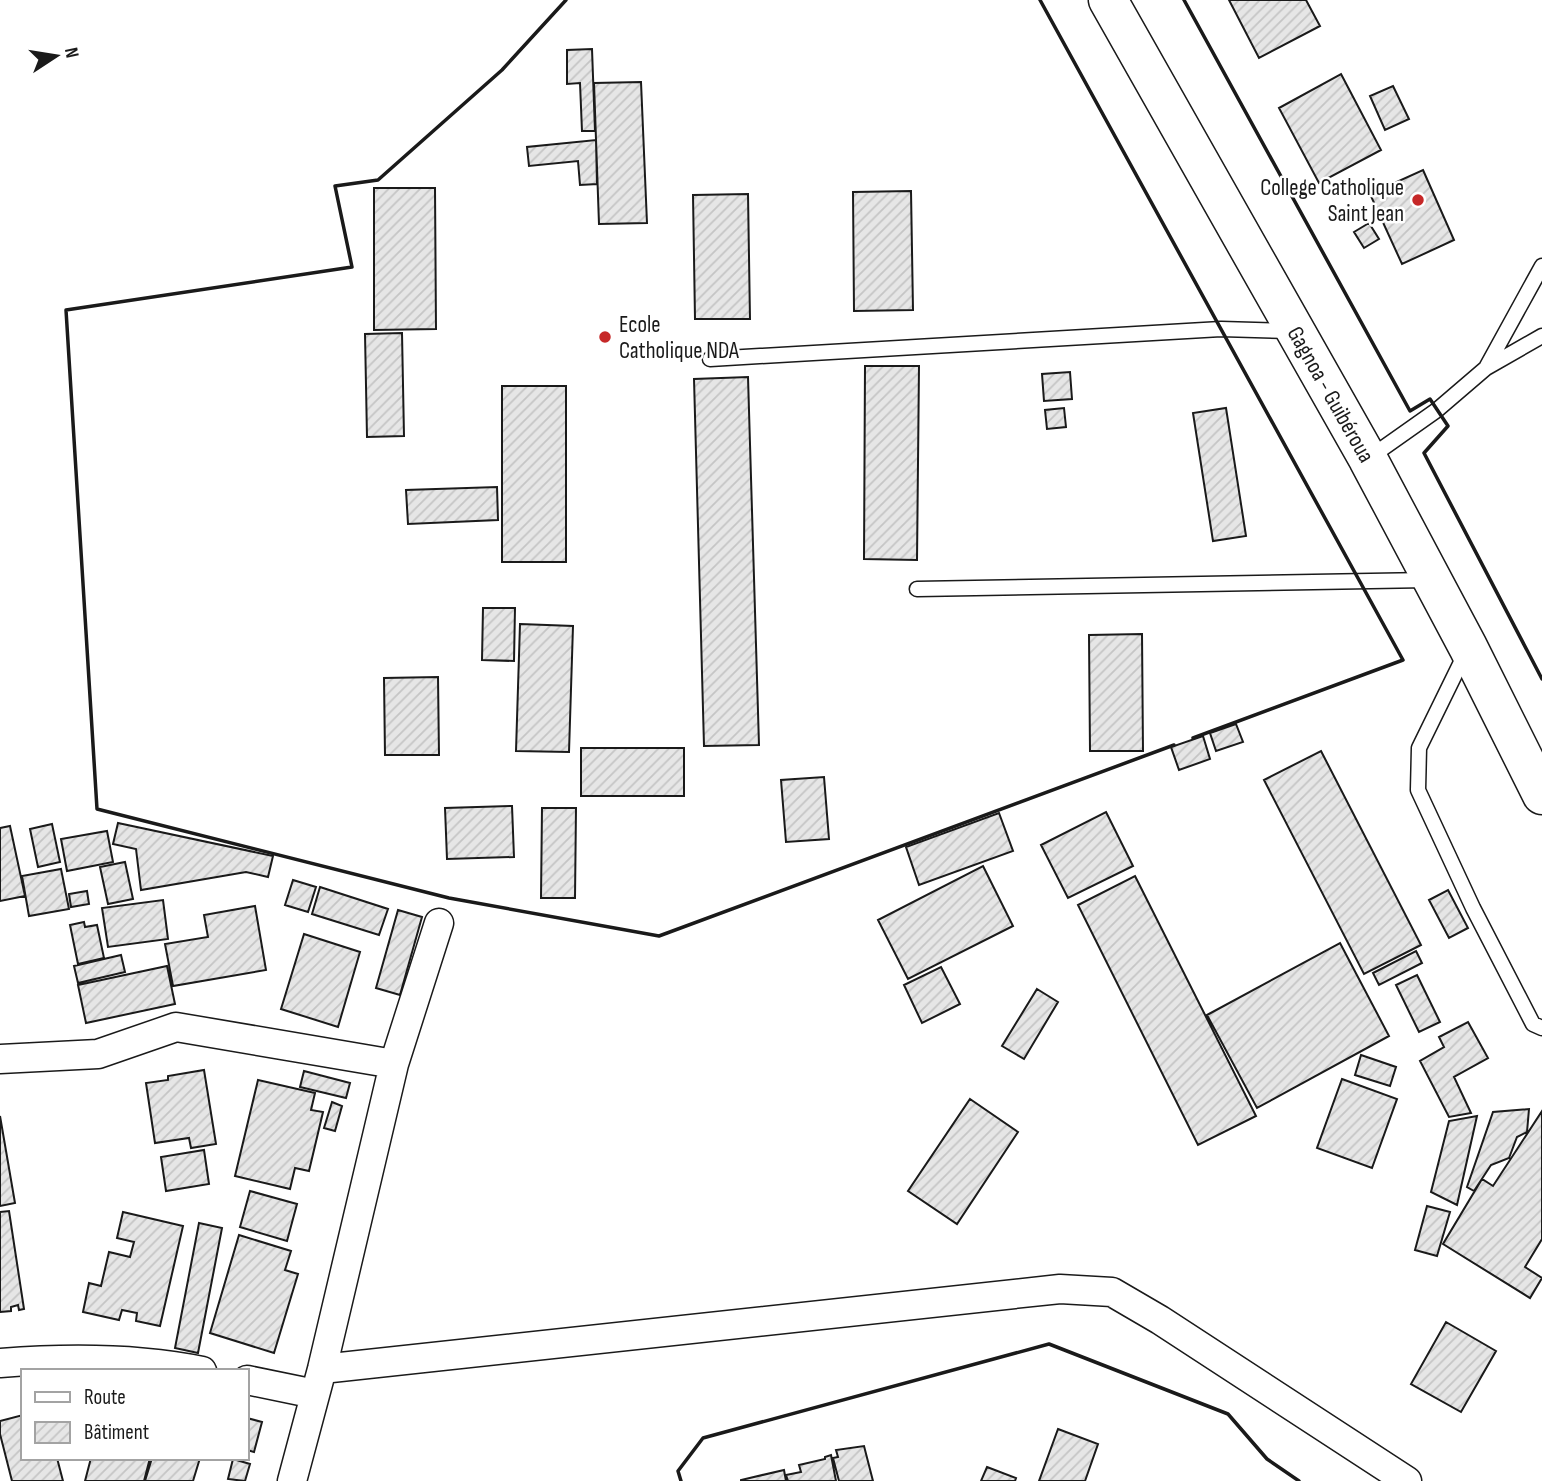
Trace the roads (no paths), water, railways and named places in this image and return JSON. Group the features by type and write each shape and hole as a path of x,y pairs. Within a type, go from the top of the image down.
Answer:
{"main road":[{"name":"Gagnoa - Guibéroua","path":"1108,0 1368,459 1468,647 1542,795"}],"street":[{"path":"292,1481 394,1064 439,923"},
{"path":"0,1059 98,1054 176,1027 394,1064"},
{"path":"248,1380 318,1381 1060,1289 1112,1292 1160,1320 1406,1481"},
{"path":"0,1363 118,1362 183,1369"}],"lane":[{"path":"1486,368 1542,266"},
{"path":"710,359 1221,329 1296,331"},
{"path":"1368,459 1437,410 1486,368 1542,336"},
{"path":"917,589 1433,580"},
{"path":"1468,647 1419,748 1418,790 1473,908 1533,1024 1542,1028"}],"place":[{"name":"College Catholique Saint Jean","path":"1418,200"},
{"name":"Ecole Catholique NDA","path":"605,337"}]}
